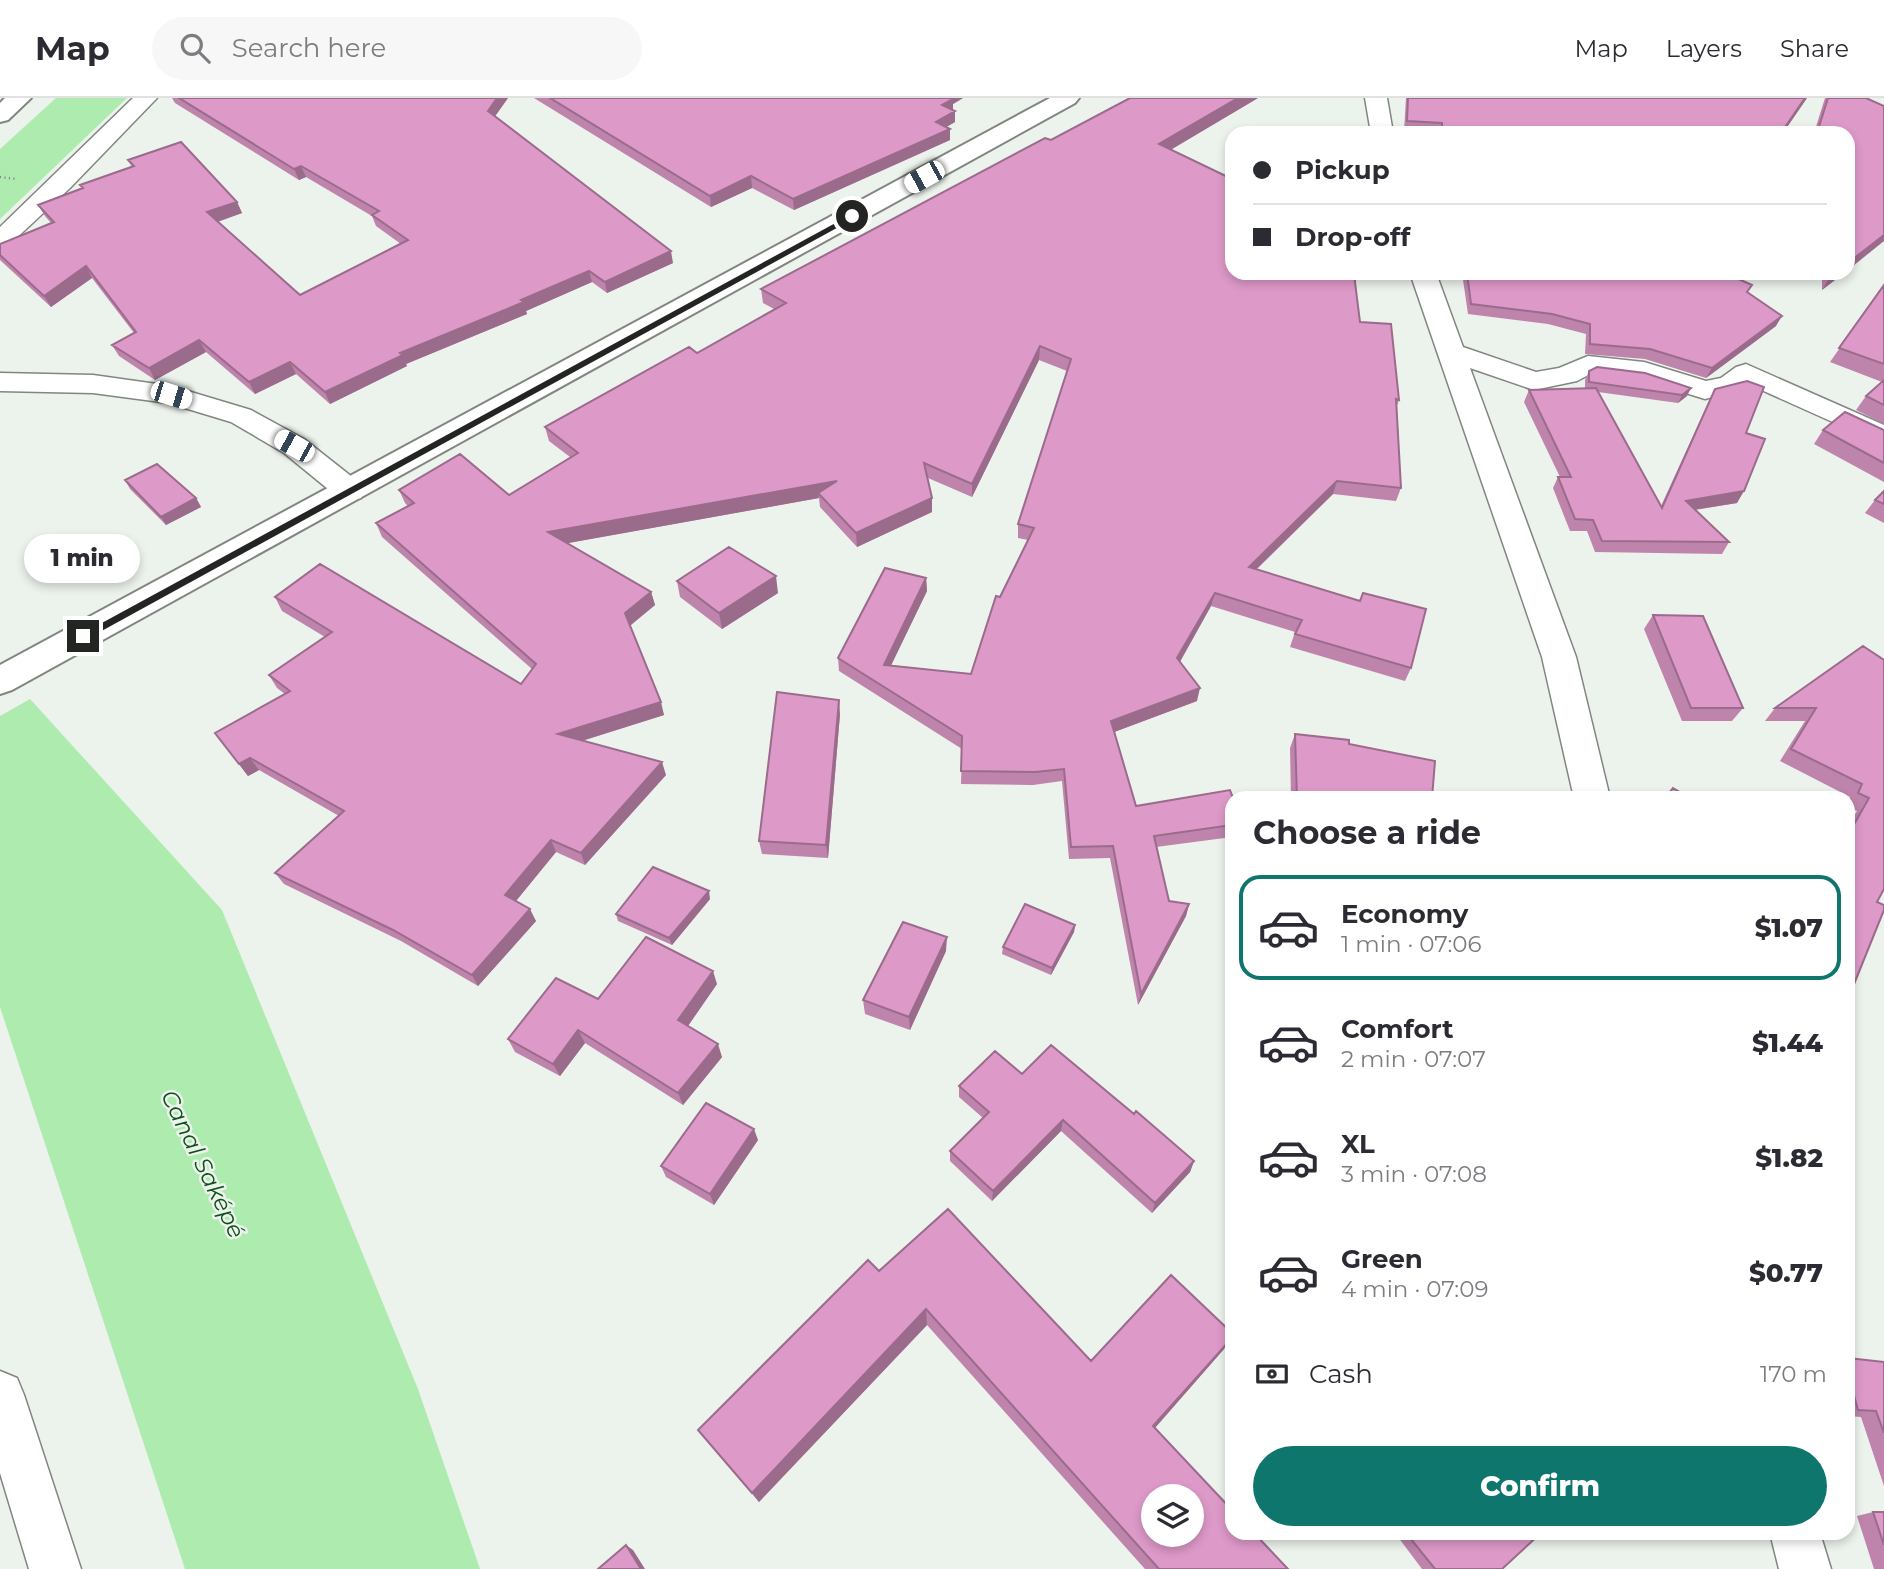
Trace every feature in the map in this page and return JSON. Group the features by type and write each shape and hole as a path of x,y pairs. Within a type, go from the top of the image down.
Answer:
{"main road":[{"path":"0,115 19,98"},
{"path":"5,679 1067,98"}],"street":[{"path":"0,240 62,183 146,98"},
{"path":"1376,98 1381,126"},
{"path":"1425,280 1559,657 1590,791"},
{"path":"1451,352 1534,381 1567,375 1588,364 1644,371 1705,390 1730,384 1746,373 1884,436"},
{"path":"0,382 93,384 171,395 241,416 294,446 350,491"},
{"path":"0,1395 55,1569"},
{"path":"1797,1540 1805,1569"}],"water":[{"path":"56,98 127,98 0,219 0,149"},
{"name":"Canal Saképé","path":"30,699 222,910 418,1389 480,1569 185,1569 0,1007 0,716"}],"building":[{"path":"179,98 497,98 488,111 671,251 605,282 589,271 521,300 524,302 400,353 403,355 325,392 290,362 249,382 199,340 149,368 112,345 136,332 86,266 44,296 0,255 0,244 54,222 38,205 83,188 80,185 134,166 128,160 181,142 237,202 207,212 300,295 408,240 372,215 379,211 301,166 294,169"},
{"path":"550,98 951,98 953,99 942,105 955,111 936,122 950,129 793,199 751,176 710,196"},
{"path":"1130,98 1238,98 1159,144 1225,176 1225,280 1355,280 1360,322 1391,324 1399,400 1396,399 1401,488 1337,481 1249,567 1360,601 1363,593 1426,609 1411,668 1295,634 1302,620 1215,593 1177,658 1200,688 1111,721 1136,806 1230,790 1230,791 1225,791 1225,826 1154,836 1169,901 1189,904 1141,994 1113,846 1071,847 1064,769 1035,772 961,771 962,736 838,658 885,568 926,578 884,665 971,674 996,596 1000,597 1034,528 1018,524 1071,359 1040,346 972,484 924,463 932,498 856,533 818,493 837,481 548,532 651,592 625,613 661,702 558,734 662,762 581,853 551,840 505,895 530,909 472,975 393,930 275,873 344,811 250,758 239,764 215,733 290,691 269,675 332,632 275,597 320,564 521,684 536,664 376,523 414,503 399,490 460,454 509,495 578,453 545,427 689,347 697,353 786,303 761,289 1045,138 1051,140"},
{"path":"1408,98 1805,98 1786,126 1442,126 1442,123 1407,121"},
{"path":"1828,98 1866,98 1884,106 1884,235 1855,258 1855,126 1819,126"},
{"path":"1468,280 1741,280 1752,285 1747,292 1782,316 1712,368 1650,349 1590,344 1590,324 1552,314 1471,304"},
{"path":"1884,285 1884,364 1839,348"},
{"path":"1597,367 1645,373 1691,388 1682,395 1589,382 1589,371"},
{"path":"1884,380 1884,405 1866,396"},
{"path":"1747,381 1764,387 1746,433 1765,439 1744,491 1686,501 1729,542 1602,541 1593,520 1575,519 1558,477 1571,477 1529,390 1596,388 1662,508 1715,389"},
{"path":"1845,412 1884,430 1884,463 1823,430"},
{"path":"157,464 196,498 161,517 125,480"},
{"path":"1884,491 1884,504 1875,500"},
{"path":"729,547 776,576 719,613 677,581"},
{"path":"1653,615 1703,616 1743,708 1691,708"},
{"path":"1863,646 1884,660 1884,889 1877,902 1884,905 1884,910 1855,982 1855,823 1869,798 1858,793 1862,784 1791,749 1816,708 1775,708"},
{"path":"777,692 839,700 826,845 759,841"},
{"path":"1295,734 1349,740 1349,744 1435,761 1433,791 1297,791"},
{"path":"653,867 709,891 669,938 616,914"},
{"path":"1025,904 1075,925 1052,968 1003,947"},
{"path":"903,922 947,937 909,1017 863,1000"},
{"path":"646,937 713,971 678,1020 718,1044 678,1093 578,1030 553,1064 508,1039 556,978 598,999"},
{"path":"1051,1045 1134,1114 1136,1111 1194,1161 1155,1203 1063,1120 993,1191 950,1151 989,1112 959,1086 995,1051 1022,1074"},
{"path":"706,1103 754,1129 710,1194 661,1166"},
{"path":"948,1209 1091,1361 1171,1275 1225,1326 1225,1346 1153,1426 1225,1503 1225,1540 1261,1540 1288,1569 1159,1569 926,1309 752,1493 698,1430 868,1260 879,1271"},
{"path":"1855,1359 1884,1362 1884,1433 1876,1411 1858,1410 1855,1399"},
{"path":"1873,1512 1884,1512 1884,1545"},
{"path":"1412,1540 1533,1540 1502,1569 1435,1569"},
{"path":"626,1545 641,1569 598,1569"}],"route":[{"path":"83,636 852,216"}]}
